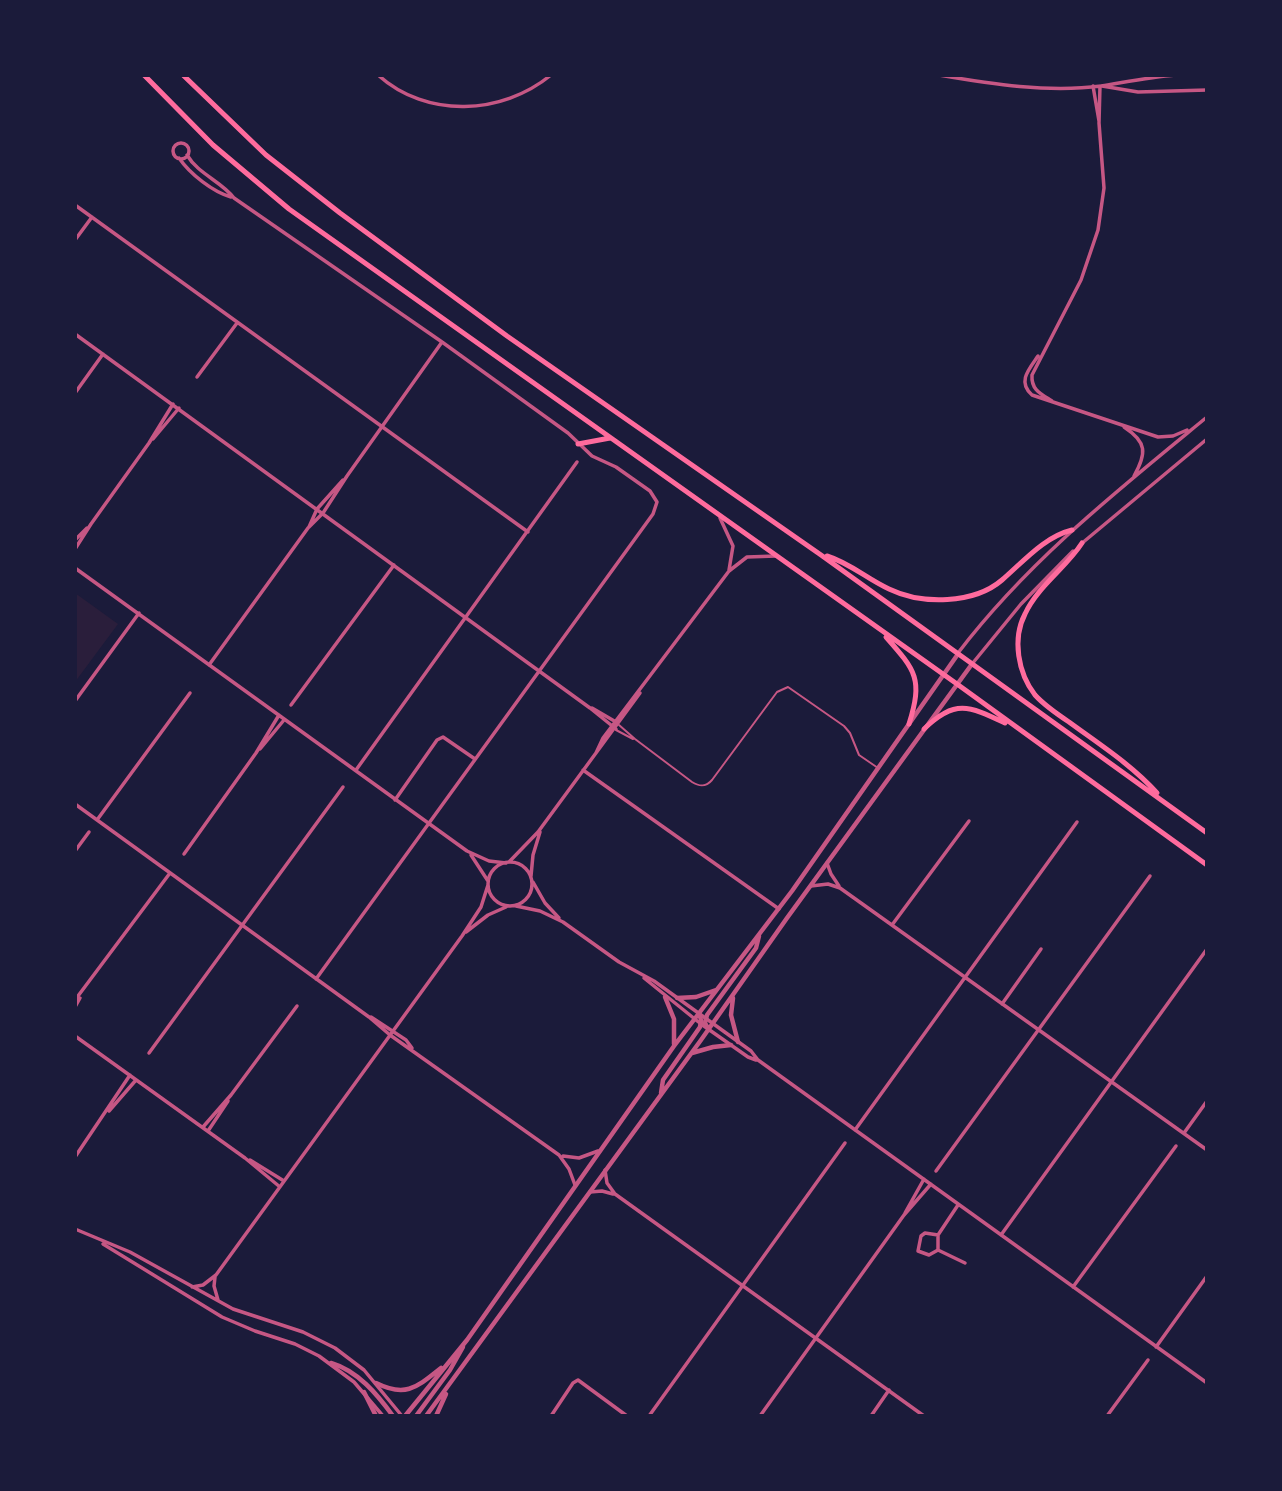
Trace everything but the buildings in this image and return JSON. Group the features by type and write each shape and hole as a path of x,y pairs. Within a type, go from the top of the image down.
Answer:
{"main road":[{"path":"144,75 212,145 289,209 1207,865"},
{"path":"183,75 266,155 340,213 1207,833"},
{"path":"578,444 610,438"},
{"path":"821,555 841,561 898,593 960,599 985,592 1048,540 1072,530"},
{"path":"1082,542 1068,562 1034,598 1025,613 1018,639 1022,668 1029,686 1042,702 1133,770 1163,801"},
{"path":"879,629 908,663 916,681 917,697 909,724"},
{"path":"924,729 942,713 965,707 1016,728"}],"street":[{"path":"378,75 396,88 424,101 466,107 508,100 533,88 551,75"},
{"path":"939,75 1019,85 1100,86 1138,92 1207,90"},
{"path":"1100,86 1137,78 1175,75"},
{"path":"1093,86 1104,188 1098,230 1081,280 1025,377 1024,384 1032,396 1151,435 1166,437 1181,434 1195,426"},
{"path":"1099,123 1100,86"},
{"path":"233,198 193,164 187,155 187,147 180,144 173,149 174,155 189,170 219,192 233,198 442,342 568,433 592,456 616,467 653,493 657,502 654,511 316,979"},
{"path":"179,158 187,155"},
{"path":"75,205 528,532"},
{"path":"75,240 92,217"},
{"path":"197,377 237,323"},
{"path":"75,334 590,708 601,712 615,725"},
{"path":"1048,339 1031,379 1035,390 1052,401"},
{"path":"209,664 308,528 323,513 346,476 442,342"},
{"path":"75,393 103,354"},
{"path":"75,549 173,404"},
{"path":"149,443 179,408"},
{"path":"99,1241 130,1252 219,1302 319,1339 350,1358 376,1383 403,1416 467,1339 674,1046 779,909 957,654 1008,593 1072,530 1207,416"},
{"path":"1119,424 1135,436 1143,447 1142,461 1131,480"},
{"path":"426,1416 709,1030 972,664 1021,604 1082,542 1207,439"},
{"path":"590,442 592,456"},
{"path":"356,771 578,462"},
{"path":"308,528 317,509 346,476"},
{"path":"719,516 733,546 729,570"},
{"path":"75,540 90,524"},
{"path":"192,1287 203,1285 216,1275 462,936 481,907 494,869 507,862 544,824 729,570 741,560 754,555 777,556"},
{"path":"291,705 394,565"},
{"path":"75,568 467,851 482,859 522,866 545,903 563,922"},
{"path":"75,701 139,614"},
{"path":"97,820 190,694"},
{"path":"184,854 256,753 279,715"},
{"path":"256,753 285,719"},
{"path":"395,800 437,740 443,737 475,759"},
{"path":"583,770 779,909"},
{"path":"149,1053 343,787"},
{"path":"75,804 369,1017 408,1042 412,1048 559,1155 569,1169 575,1185"},
{"path":"892,925 969,821"},
{"path":"855,1130 1077,822"},
{"path":"516,906 527,899 532,887 536,844 544,824"},
{"path":"75,851 89,832"},
{"path":"467,851 477,862 488,883 489,891 497,902 540,911 563,922 643,977 709,1030 748,1057 758,1060"},
{"path":"827,863 840,888"},
{"path":"75,1007 170,873"},
{"path":"936,1171 1150,876"},
{"path":"810,886 828,884 840,888 1207,1150"},
{"path":"462,936 488,915 509,906"},
{"path":"709,1030 706,1018 756,948 759,935"},
{"path":"1002,1004 1041,948"},
{"path":"1000,1235 1207,948"},
{"path":"643,977 654,981 713,1023 758,1060 1207,1383"},
{"path":"677,998 702,996 716,990"},
{"path":"75,1000 83,993"},
{"path":"734,994 731,1015 738,1042"},
{"path":"666,997 674,1019 674,1046"},
{"path":"203,1128 297,1006"},
{"path":"660,1094 663,1080 701,1024 699,1013"},
{"path":"75,1035 245,1158 280,1187"},
{"path":"691,1054 731,1045"},
{"path":"75,1157 130,1075"},
{"path":"105,1115 136,1079"},
{"path":"208,1131 231,1095"},
{"path":"1183,1133 1207,1101"},
{"path":"649,1416 845,1143"},
{"path":"1073,1287 1176,1146"},
{"path":"559,1155 579,1158 598,1151"},
{"path":"245,1158 284,1181"},
{"path":"605,1169 607,1183 615,1194 924,1416"},
{"path":"904,1215 924,1180"},
{"path":"761,1416 904,1215 931,1184"},
{"path":"588,1192 615,1194"},
{"path":"938,1250 938,1235 958,1205"},
{"path":"75,1229 99,1241 210,1311 255,1331 295,1344 354,1374 393,1416"},
{"path":"938,1235 925,1233 921,1236 918,1251 929,1255 938,1250"},
{"path":"938,1250 965,1263"},
{"path":"216,1275 214,1286 219,1302"},
{"path":"1156,1347 1207,1276"},
{"path":"416,1416 450,1370 467,1339"},
{"path":"1107,1416 1148,1360"},
{"path":"331,1363 364,1392 383,1416"},
{"path":"376,1383 394,1391 409,1390 420,1385 447,1363"},
{"path":"551,1416 573,1383 578,1380 627,1416"},
{"path":"436,1416 450,1386"},
{"path":"871,1416 889,1390"},
{"path":"364,1392 376,1416"}],"lane":[{"path":"615,725 697,785 705,785 712,780 777,692 788,687 844,726 859,755 879,769"},
{"path":"615,725 625,736 635,739"}],"shaded area":[{"path":"75,593 118,624 75,682"}]}
